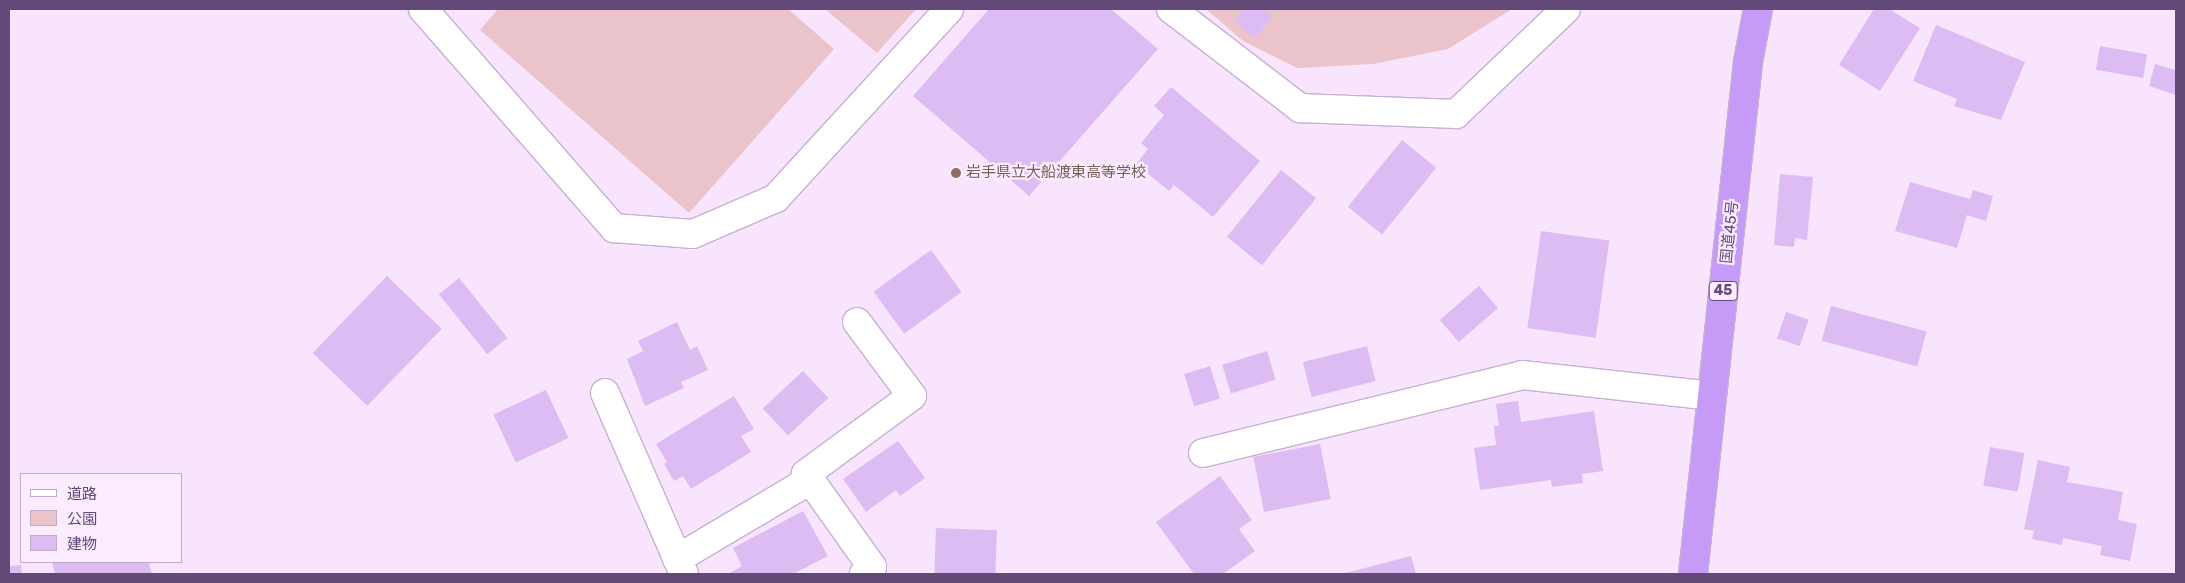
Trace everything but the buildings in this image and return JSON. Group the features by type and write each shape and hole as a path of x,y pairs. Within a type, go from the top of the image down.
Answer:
{"highway":[{"name":"国道45号","path":"1693,574 1748,62 1758,9"}],"street":[{"path":"423,9 614,228 693,234 776,198 949,9"},
{"path":"1171,9 1300,108 1456,114 1566,9"},
{"path":"857,322 912,396 806,474 872,566 864,574"},
{"path":"1203,453 1522,375 1712,396"},
{"path":"605,393 681,567 810,480"}],"green space":[{"path":"498,9 788,9 834,49 689,213 480,30"},
{"path":"825,9 916,9 877,53"},
{"path":"1206,9 1512,9 1448,49 1373,64 1297,68 1243,41"}],"place":[{"name":"岩手県立大船渡東高等学校","path":"956,173"}]}
